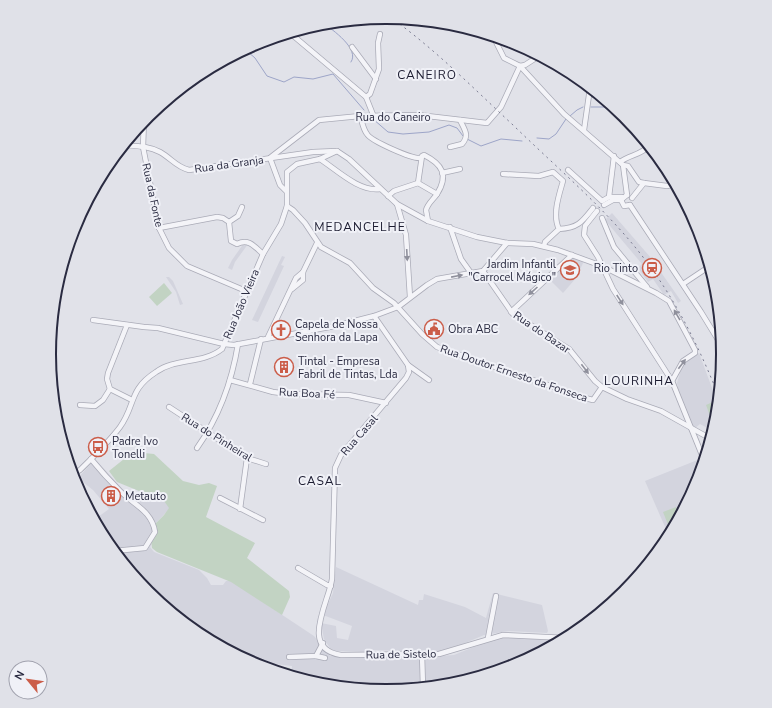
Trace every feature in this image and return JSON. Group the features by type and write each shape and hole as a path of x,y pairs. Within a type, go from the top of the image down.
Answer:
{"street":[{"path":"366,97 370,94 379,69 378,43 380,34"},
{"path":"295,37 366,97 374,116"},
{"path":"497,44 504,58 520,66 564,114 614,156 621,164 628,166 639,182 644,184 670,185"},
{"path":"352,46 376,79"},
{"path":"520,66 525,65 534,59"},
{"name":"Rua do Caneiro","path":"270,158 319,120 360,116 419,115 487,123 501,107 520,66"},
{"path":"584,130 589,94"},
{"path":"360,116 366,133 373,141 393,148 406,156 420,158 424,155 437,162 442,173 437,194 426,210 428,220"},
{"path":"450,147 462,144 466,139 467,134 460,120"},
{"name":"Rua da Fonte","path":"144,130 143,147 159,228 169,248 182,262 194,270 246,291"},
{"name":"Rua da Granja","path":"130,146 143,147 161,152 179,167 189,170 325,151 337,152"},
{"path":"645,149 637,154 628,156 621,164 623,205 630,206 715,334"},
{"path":"337,152 349,159 397,204 428,220 477,237 544,246 572,255 602,266 648,288 669,302 696,350 695,353 683,361 672,381"},
{"name":"Rua João Vieira","path":"79,473 80,470 120,427 141,383 162,368 214,355 222,349 263,254 281,224 287,206 286,177 289,168 297,164 320,159 337,152"},
{"path":"609,197 614,156"},
{"path":"270,158 280,185 286,191"},
{"path":"418,183 420,158"},
{"path":"320,159 363,187 372,189 380,188"},
{"path":"442,173 460,169"},
{"path":"568,170 602,201 609,197 632,198"},
{"path":"503,174 539,176 553,172 558,176 563,181 556,217 559,230"},
{"path":"388,196 394,191 418,183 437,194"},
{"path":"630,206 632,198 644,184"},
{"path":"604,205 623,197"},
{"path":"397,204 406,235 410,297"},
{"name":"Rua Doutor Ernesto da Fonseca","path":"287,206 305,223 317,243 330,253 350,264 373,288 398,306 432,343 449,352 585,398 593,400 602,388"},
{"path":"229,222 238,216 242,207"},
{"path":"544,246 545,242 559,230 567,229 581,223 595,210 586,223 584,235 613,289 672,381 701,452"},
{"path":"159,228 217,217 223,218 229,222"},
{"path":"602,218 614,247 648,288"},
{"path":"229,222 231,241 237,244 244,242 250,243 263,254"},
{"path":"450,227 461,259 471,273"},
{"path":"93,320 158,328 224,344 238,344 268,337 335,326 374,316 398,306 437,280 484,271 508,242"},
{"path":"268,337 296,278 303,272 317,243"},
{"path":"512,312 572,255"},
{"path":"683,284 705,269"},
{"name":"Rua do Bazar","path":"484,271 513,314 569,349 602,388 627,400 661,411 706,436"},
{"path":"374,316 408,365 429,380"},
{"path":"80,405 95,406 103,400 110,389 107,378 108,373 127,325"},
{"path":"250,384 261,339"},
{"path":"197,448 209,432 223,402 230,380 238,344"},
{"name":"Rua Casal","path":"323,643 318,626 331,586 335,468 341,455 406,378 409,372 408,365"},
{"name":"Rua Boa Fé","path":"230,380 250,384 273,392 349,396 386,403"},
{"path":"110,389 132,400"},
{"name":"Rua do Pinheiral","path":"169,407 247,458 266,464"},
{"path":"240,509 247,458"},
{"path":"90,459 121,492 144,510 154,525 155,532 145,548 121,550"},
{"path":"220,498 263,520"},
{"path":"298,568 331,586"},
{"path":"488,638 496,596"},
{"name":"Rua de Sistelo","path":"323,643 334,654 341,655 422,654 450,652 488,638 511,634 555,637"},
{"path":"316,656 323,643"},
{"path":"422,654 423,682"},
{"path":"289,657 316,656 325,658"}],"shaded area":[{"path":"612,213 651,258 681,301 678,303 671,291 664,295 653,279 648,282 638,268 642,264 605,220"},
{"path":"244,243 248,244 235,262 232,270 228,268 232,260"},
{"path":"282,256 285,257 281,265 284,266 258,322 252,320"},
{"name":"Jardim Infantil \"Carrocel Mágico\"","path":"575,257 584,261 576,278 563,293 549,279"},
{"path":"166,277 169,277 173,281 183,304 180,305 176,292"},
{"path":"699,353 713,392 708,428 700,424 695,428 693,427 679,393 677,383 682,366 687,360"},
{"path":"95,459 132,499 148,502 159,492 172,506 156,523 154,540 150,547 154,552 199,570 207,578 211,585 223,585 226,581 231,581 314,636 330,656 421,657 421,682 386,684 322,678 292,670 292,666 274,664 260,659 221,640 185,616 168,602 138,572 124,555 99,517 109,509 93,490 81,481 80,476"},
{"path":"698,460 682,500 666,528 645,481"},
{"path":"336,567 418,605 419,600 423,600 424,594 465,607 486,618 493,593 542,605 548,631 547,633 509,631 484,635 449,650 435,652 372,650 366,652 335,651 330,648 324,639 321,623 336,626 337,638 348,640 352,626 323,615 333,593"},
{"path":"503,637 552,639 512,659 471,673 424,681 424,657 454,655 493,639"}],"green space":[{"path":"164,283 172,293 157,306 149,297"},
{"path":"712,402 710,416 706,405"},
{"path":"144,453 154,454 183,481 199,485 209,483 217,486 206,517 255,543 247,558 289,591 290,597 282,615 231,582 157,552 152,548 151,539 154,533 152,527 169,508 159,494 139,491 117,482 109,471 124,459"},
{"path":"676,507 677,509 668,525 663,512"}],"waterway":[{"path":"331,29 349,46 353,57 351,62"},
{"name":"Rio Tinto","path":"250,54 255,58 267,76 284,82 294,77 313,79 333,74 364,110"},
{"name":"Rio Tinto","path":"570,116 583,107"},
{"name":"Rio Tinto","path":"591,107 605,107"},
{"name":"Rio Tinto","path":"373,119 388,132 403,134 429,132 449,125 457,128 463,136"},
{"name":"Rio Tinto","path":"537,138 549,139 556,134 566,119"},
{"name":"Rio Tinto","path":"467,139 481,146 501,139 522,141"}],"railway":[{"path":"401,25 453,69 576,184 607,215 635,247 661,282 683,319 714,386"}],"place":[{"name":"Rio Tinto","path":"652,268"},
{"name":"Jardim Infantil \"Carrocel Mágico\"","path":"570,270"},
{"name":"Obra ABC","path":"434,329"},
{"name":"Capela de Nossa Senhora da Lapa","path":"281,330"},
{"name":"Tintal - Empresa Fabril de Tintas, Lda","path":"284,367"},
{"name":"Padre Ivo Tonelli","path":"98,447"},
{"name":"Metauto","path":"111,496"}],"district":[{"name":"CANEIRO","path":"427,75"},
{"name":"MEDANCELHE","path":"360,227"},
{"name":"LOURINHA","path":"639,381"},
{"name":"CASAL","path":"320,481"}]}
